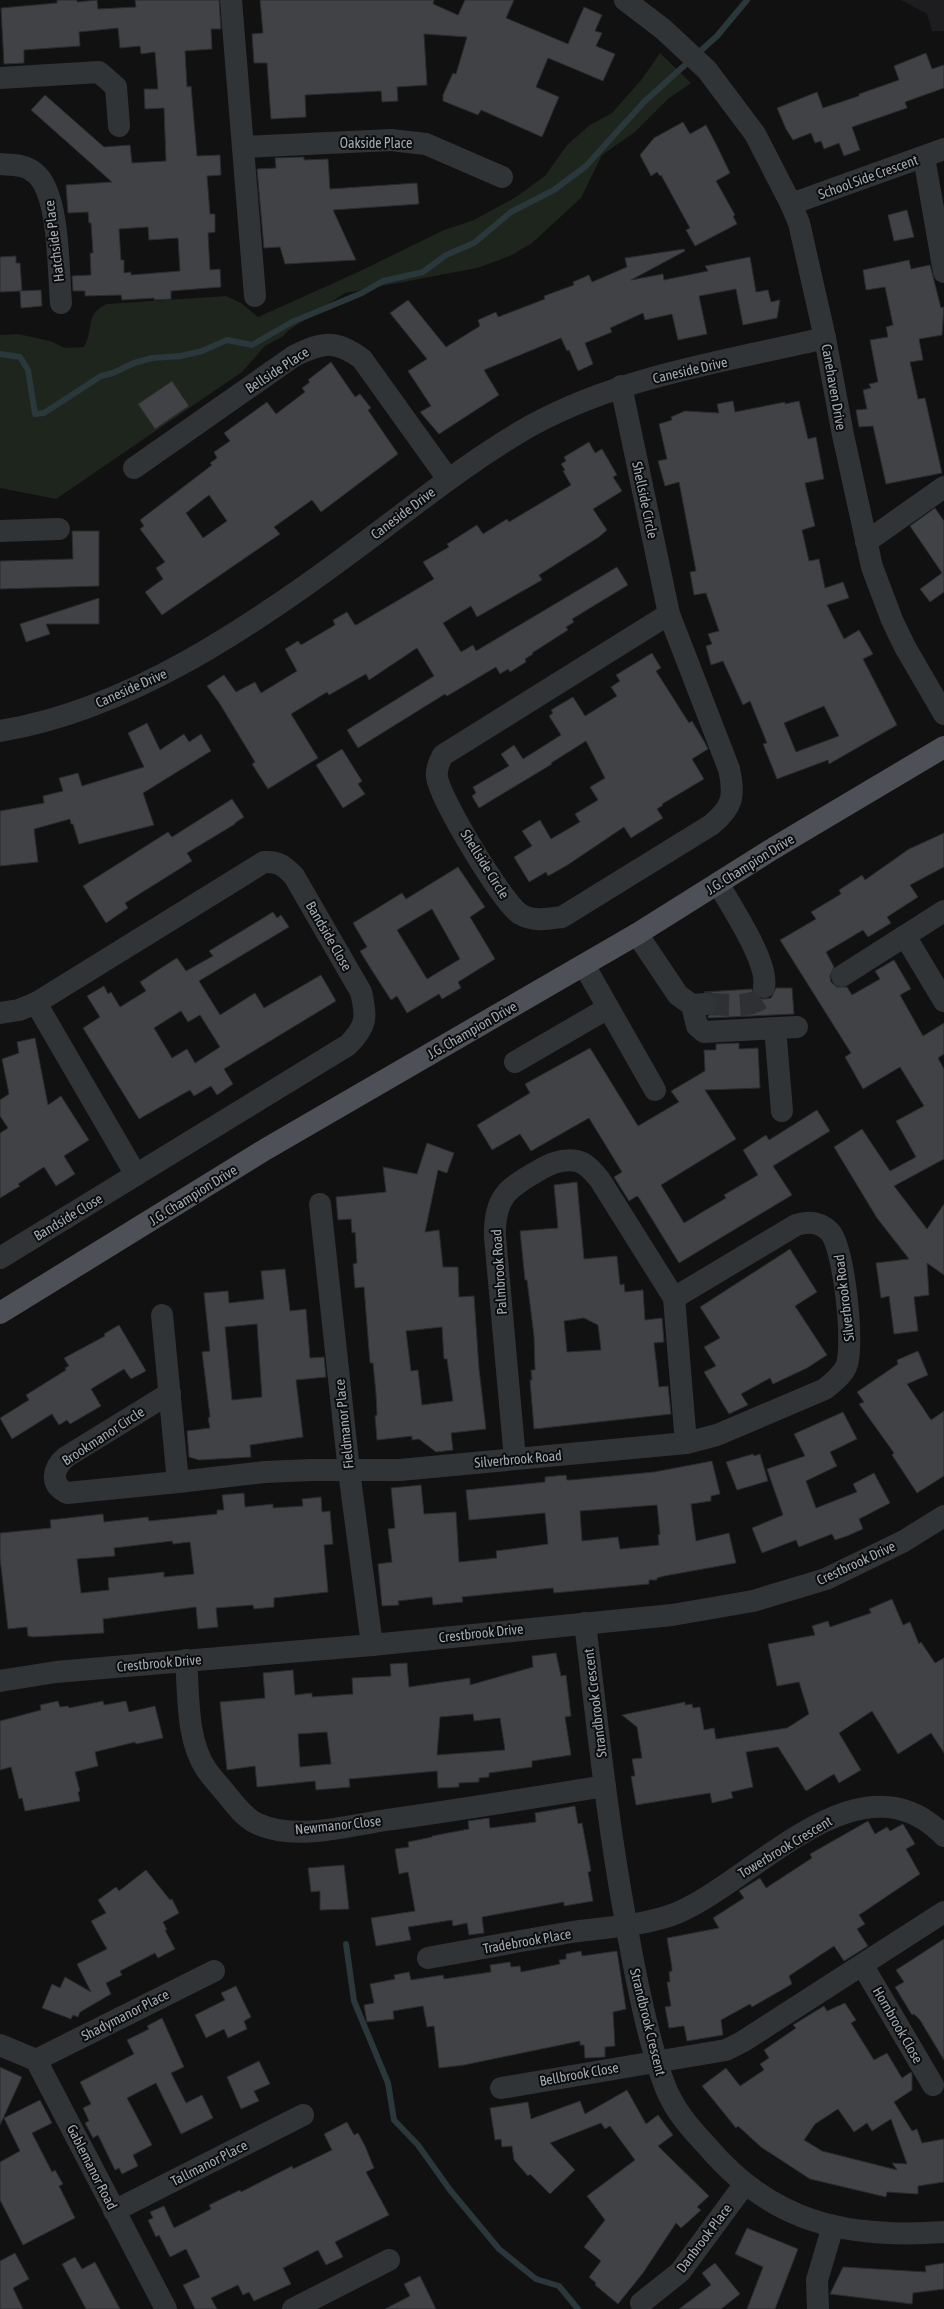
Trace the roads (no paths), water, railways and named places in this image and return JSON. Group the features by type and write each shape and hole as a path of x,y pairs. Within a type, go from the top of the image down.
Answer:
{"main road":[{"name":"J.G. Champion Drive","path":"0,1313 266,1149 637,934 718,883 944,748"}],"street":[{"path":"231,0 255,296"},
{"name":"Canehaven Drive","path":"625,0 681,46 706,70 755,134 791,204 799,223 825,338 843,435 872,567 892,620 905,647 944,714"},
{"path":"0,78 99,72 116,87 119,126"},
{"name":"Oakside Place","path":"243,147 391,140 410,141 426,144 502,177"},
{"name":"School Side Crescent","path":"791,204 944,149"},
{"path":"924,157 944,272"},
{"name":"Hatchside Place","path":"0,164 23,166 35,173 44,184 53,204 61,303"},
{"name":"Caneside Drive","path":"0,731 17,729 78,711 163,675 236,633 354,550 448,479 530,426 570,405 622,386 825,338"},
{"name":"Bellside Place","path":"134,468 294,356 317,345 336,344 350,350 362,359 448,479"},
{"name":"Shellside Circle","path":"622,386 669,614 729,770 733,788 730,803 723,815 711,825 562,917 540,920 521,914 504,898 446,801 436,776 438,764 443,754 669,614"},
{"path":"866,542 944,487"},
{"path":"0,532 59,529"},
{"name":"Bandside Close","path":"0,1013 19,1010 36,1003 264,862 273,861 282,864 294,876 361,992 365,1010 362,1032 348,1045 0,1258"},
{"path":"718,883 762,964 765,980 764,987"},
{"path":"842,976 944,911"},
{"path":"637,934 678,995 699,1004 697,1026 704,1032 797,1027"},
{"path":"905,936 944,1001"},
{"path":"584,965 655,1090"},
{"path":"36,1003 136,1175"},
{"path":"515,1062 608,1008"},
{"path":"775,1028 782,1111"},
{"name":"Palmbrook Road","path":"515,1459 495,1225 502,1200 511,1186 551,1163 578,1161 588,1166 600,1180 674,1298"},
{"name":"Fieldmanor Place","path":"320,1204 349,1471 372,1645"},
{"name":"Silverbrook Road","path":"349,1471 400,1470 686,1443 717,1434 825,1389 839,1378 846,1366 850,1349 850,1332 838,1247 831,1233 821,1225 807,1222 782,1232 674,1298"},
{"path":"674,1298 686,1443"},
{"path":"162,1315 178,1482"},
{"name":"Brookmanor Circle","path":"170,1393 66,1457 58,1464 54,1472 60,1489 67,1493 265,1472 310,1470 349,1471"},
{"name":"Crestbrook Drive","path":"0,1681 56,1672 372,1645 679,1614 753,1601 819,1582 904,1541 944,1516"},
{"name":"Strandbrook Crescent","path":"585,1623 605,1786 626,1925 639,1998 666,2090 682,2118 725,2168 744,2185 772,2203 813,2221 862,2232 913,2234 944,2232"},
{"name":"Newmanor Close","path":"186,1660 192,1726 198,1754 206,1769 243,1814 257,1824 275,1829 315,1830 439,1813 605,1786"},
{"name":"Towerbrook Crescent","path":"626,1925 677,1913 834,1816 867,1806 893,1807 913,1813 934,1825 944,1836"},
{"path":"657,2061 706,2055 726,2050 742,2042 863,1966 944,1912"},
{"name":"Tradebrook Place","path":"428,1958 626,1925"},
{"name":"Hornbrook Close","path":"863,1966 933,2085"},
{"name":"Shadymanor Place","path":"36,2060 214,1971"},
{"path":"0,2045 36,2060"},
{"name":"Gablemanor Road","path":"36,2060 166,2309"},
{"name":"Bellbrook Close","path":"501,2088 657,2061"},
{"name":"Tallmanor Place","path":"114,2211 303,2115"},
{"name":"Danbrook Place","path":"641,2303 680,2272 744,2185"},
{"path":"818,2309 817,2280 833,2226"},
{"path":"293,2309 389,2260"}],"waterway":[{"path":"0,354 20,357 28,370 35,414 44,413 101,376 113,373 134,363 152,358 181,356 202,351 227,340 252,345 292,322 362,293 383,281 423,272 446,255 474,243 511,212 554,190 586,166 644,102 717,36 747,0"},
{"path":"346,1944 354,2001 388,2083 394,2120 418,2145 450,2190 499,2249 536,2279 559,2286 578,2309"}],"tunnel":[{"path":"707,1004 750,1004 762,998 764,987"}]}
